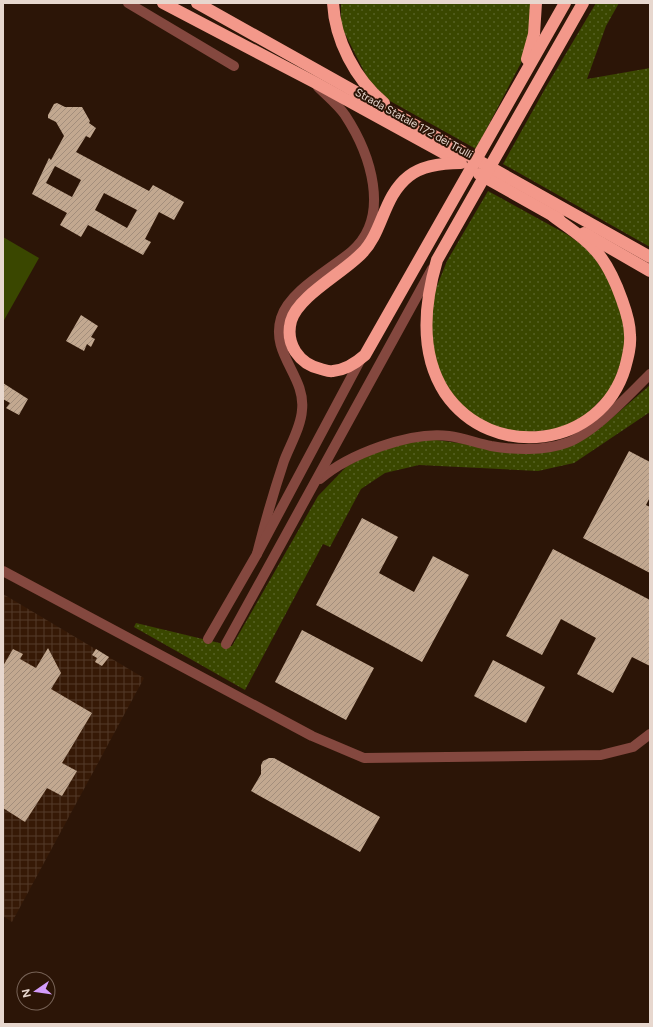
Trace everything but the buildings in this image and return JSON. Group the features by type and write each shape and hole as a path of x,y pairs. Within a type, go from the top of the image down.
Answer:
{"highway":[{"name":"Strada Statale 172 dei Trulli","path":"163,3 314,82 650,270"},
{"name":"Strada Statale 172 dei Trulli","path":"197,3 650,257"},
{"path":"333,3 338,33 359,74 378,98 407,121"},
{"path":"510,99 530,52 534,34 536,3"},
{"path":"461,163 422,168 409,176 397,187 379,222 374,236 363,253 298,306 291,322 290,340 297,356 313,367 332,372 353,365 362,357 454,200 565,3"},
{"path":"552,216 586,240 596,251 609,270 627,315 630,335 628,354 615,391 601,409 574,427 536,438 507,436 474,422 461,412 450,400 440,384 432,368 426,335 428,297 437,260 583,3"}],"street":[{"path":"128,3 234,66"},
{"path":"257,554 269,507 302,409 297,382 283,356 278,331 281,316 286,306 302,288 322,275 362,241 371,224 373,209 372,175 358,138 344,114 314,82"},
{"path":"226,644 437,260"},
{"path":"208,639 257,554 362,357"},
{"path":"316,482 348,461 399,439 427,435 450,436 493,446 520,448 542,448 566,443 590,430 650,374"},
{"path":"3,571 312,736 364,758 601,755 633,746 650,734"}],"shaded area":[{"path":"3,594 144,678 12,922 3,916"}],"green space":[{"path":"341,3 532,3 527,43 521,63 476,149 390,101 369,81 341,26"},
{"path":"596,3 619,3 606,26 587,79 650,68 650,247 503,164 546,87"},
{"path":"488,191 568,235 582,245 594,257 616,291 626,331 624,354 611,389 586,415 559,429 519,433 485,423 457,403 436,369 430,328 435,291 447,261"},
{"path":"3,237 39,258 3,322"},
{"path":"650,385 650,412 574,463 538,471 419,465 385,473 361,489 330,547 323,544 245,690 134,627 136,623 232,646 318,496 346,467 378,449 429,439 524,452 598,430"}]}
